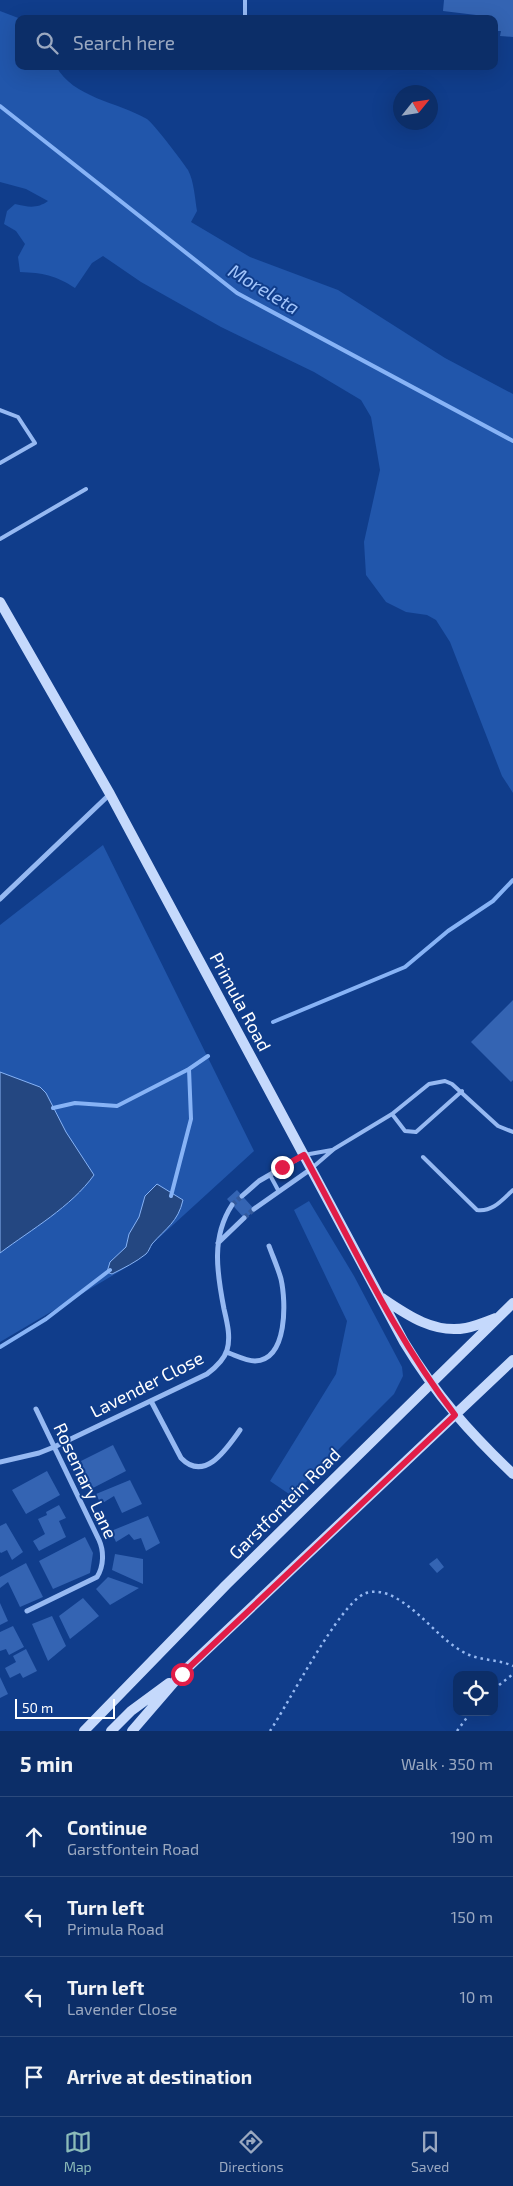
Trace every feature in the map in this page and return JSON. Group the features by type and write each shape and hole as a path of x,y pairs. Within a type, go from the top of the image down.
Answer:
{"main road":[{"name":"Primula Road","path":"0,602 110,794 404,1342 430,1383 455,1415 513,1474"},
{"path":"381,1298 412,1318 432,1326 449,1329 466,1328 498,1318"},
{"name":"Garstfontein Road","path":"84,1731 226,1586 513,1303"},
{"path":"132,1731 182,1674 513,1360"},
{"path":"111,1731 132,1710 182,1674"}],"street":[{"path":"0,899 110,794"},
{"path":"242,1196 270,1175 304,1155"},
{"path":"254,1209 311,1168"},
{"name":"Lavender Close","path":"0,1462 39,1453 54,1447 208,1374 216,1366 226,1352 228,1330 217,1269 218,1243 221,1224 232,1205"},
{"path":"218,1243 244,1218"},
{"path":"226,1352 254,1361 262,1360 270,1356 280,1339 284,1316 284,1298 281,1279 269,1246"},
{"path":"151,1401 181,1458 193,1467 201,1467 218,1458 240,1430"},
{"name":"Rosemary Lane","path":"27,1611 93,1580 100,1572 102,1555 99,1540 36,1408"}],"lane":[{"path":"245,0 245,15"},
{"path":"0,410 18,417 35,443 0,463"},
{"path":"0,538 86,489"},
{"path":"311,1168 334,1149 392,1114 420,1090 438,1081 444,1081 462,1091 498,1126 513,1132"},
{"path":"392,1114 405,1131 416,1132 462,1091"},
{"path":"304,1155 334,1149"},
{"path":"423,1157 477,1210 485,1211 492,1209 513,1190"},
{"path":"270,1175 278,1190"}],"path":[{"path":"270,1731 341,1617 357,1599 369,1592 384,1593 406,1605 443,1638 465,1654 513,1666"},
{"path":"498,1686 513,1674"},
{"path":"457,1731 468,1716"}],"shaded area":[{"path":"0,11 15,17 15,70 59,70 73,85 85,92 135,113 150,122 190,174 197,211 191,222 250,257 338,290 445,358 513,394 513,793 502,776 450,642 436,620 427,615 406,612 386,602 366,575 364,542 380,470 371,417 361,400 314,372 221,327 141,282 103,256 92,263 75,288 49,276 20,272 18,257 25,244 16,231 4,224 7,211 15,204 32,207 48,201 26,189 0,182"},
{"path":"103,845 254,1151 127,1267 0,1342 0,925"},
{"path":"0,1072 40,1087 46,1093 66,1132 94,1175 85,1187 63,1207 0,1253"},
{"path":"157,1184 183,1200 178,1214 152,1244 146,1254 112,1274 107,1272 110,1262 126,1247 129,1234 139,1217 145,1196"},
{"path":"309,1201 354,1276 402,1367 403,1376 394,1394 292,1496 270,1481 336,1374 347,1321 294,1210"}],"building":[{"path":"444,0 513,0 513,37 500,36 501,31 498,31 498,15 476,15 443,11"},
{"path":"513,1000 513,1080 511,1082 471,1042"},
{"path":"237,1190 255,1210 245,1219 227,1199"},
{"path":"113,1445 126,1471 91,1489 81,1461"},
{"path":"47,1471 60,1495 26,1514 12,1490"},
{"path":"130,1480 142,1504 122,1513 114,1496 101,1504 96,1494"},
{"path":"59,1505 66,1518 59,1521 66,1537 39,1551 33,1541 45,1534 38,1519 47,1515 46,1512"},
{"path":"148,1516 160,1543 146,1551 141,1538 134,1540 129,1534 116,1542 111,1531"},
{"path":"6,1523 23,1552 12,1560 7,1550 0,1552 0,1526"},
{"path":"85,1537 93,1553 90,1573 53,1589 39,1561"},
{"path":"115,1554 143,1559 143,1584 112,1570"},
{"path":"437,1558 444,1567 437,1573 429,1564"},
{"path":"26,1563 43,1597 20,1607 8,1582 0,1588 0,1577"},
{"path":"108,1577 139,1588 110,1605 96,1589"},
{"path":"83,1598 99,1616 70,1639 59,1616"},
{"path":"0,1603 8,1621 0,1625"},
{"path":"52,1616 66,1646 48,1661 32,1624"},
{"path":"13,1626 24,1647 9,1655 6,1649 0,1651 0,1632"},
{"path":"26,1649 37,1671 23,1678 20,1673 10,1678 5,1668 16,1662 13,1656"},
{"path":"0,1677 8,1694 0,1698"}],"waterway":[{"name":"Moreleta","path":"0,106 237,293 513,441"},
{"path":"273,1022 405,967 448,931 493,901 513,880"},
{"path":"171,1196 191,1119 189,1069 208,1056"},
{"path":"53,1108 75,1103 117,1106 189,1069"},
{"path":"0,1347 46,1319 110,1270"}],"tunnel":[{"path":"232,1205 242,1196"},
{"path":"244,1218 254,1209"}],"route":[{"path":"182,1674 455,1415 420,1369 404,1342 304,1155 282,1167"}]}
